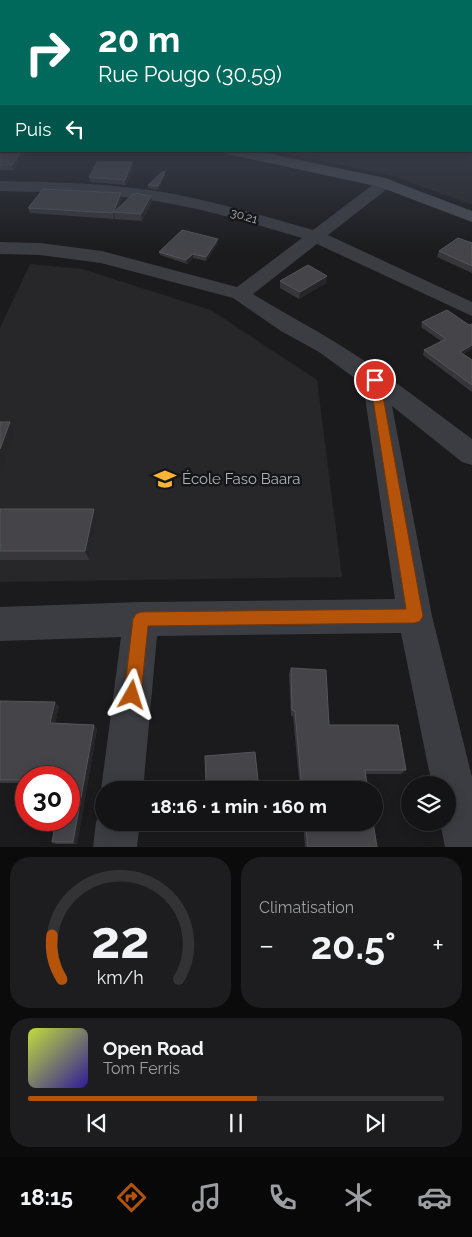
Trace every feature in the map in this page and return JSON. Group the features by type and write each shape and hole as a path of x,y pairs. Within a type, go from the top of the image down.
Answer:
{"main road":[{"path":"341,173 386,183 472,217"},
{"path":"378,173 394,176 472,204"}],"street":[{"path":"240,294 386,183"},
{"name":"30.21","path":"0,186 44,187 149,195 227,211 315,236 472,310"},
{"path":"0,248 40,249 102,257 240,294 288,326 327,347 375,380 472,454"},
{"path":"375,380 415,616 467,847"},
{"path":"0,624 141,619 415,616"},
{"path":"123,781 141,619"},
{"path":"115,847 117,831"}],"shaded area":[{"path":"377,173 472,173 472,205 394,176"},
{"name":"École Faso Baara","path":"30,264 82,269 211,310 317,380 342,577 0,582 0,328"}],"building":[{"path":"91,173 128,173 125,180 89,177"},
{"path":"161,173 165,173 158,186 148,185"},
{"path":"43,189 121,193 113,213 28,208"},
{"path":"134,193 151,196 141,214 114,212"},
{"path":"182,230 218,239 206,257 193,254 186,260 159,252"},
{"path":"458,238 472,243 472,266 439,251"},
{"path":"308,265 327,276 300,292 280,281"},
{"path":"447,310 469,325 472,324 472,345 460,352 472,360 472,385 424,350 446,339 422,322"},
{"path":"0,422 10,422 0,449"},
{"path":"0,509 94,509 85,551 0,551"},
{"path":"291,668 326,670 329,725 398,725 406,770 365,770 367,781 301,781 295,711 292,710"},
{"path":"0,701 55,702 50,723 94,725 80,803 80,766 15,766 15,780 0,780"},
{"path":"255,752 258,780 206,781 205,756"},
{"path":"54,831 75,831 73,842 52,842"},
{"path":"306,831 374,831 377,847 308,847"}],"place":[{"name":"École Faso Baara","path":"165,479"}],"route":[{"path":"132,695 141,619 415,616 375,380"}]}
